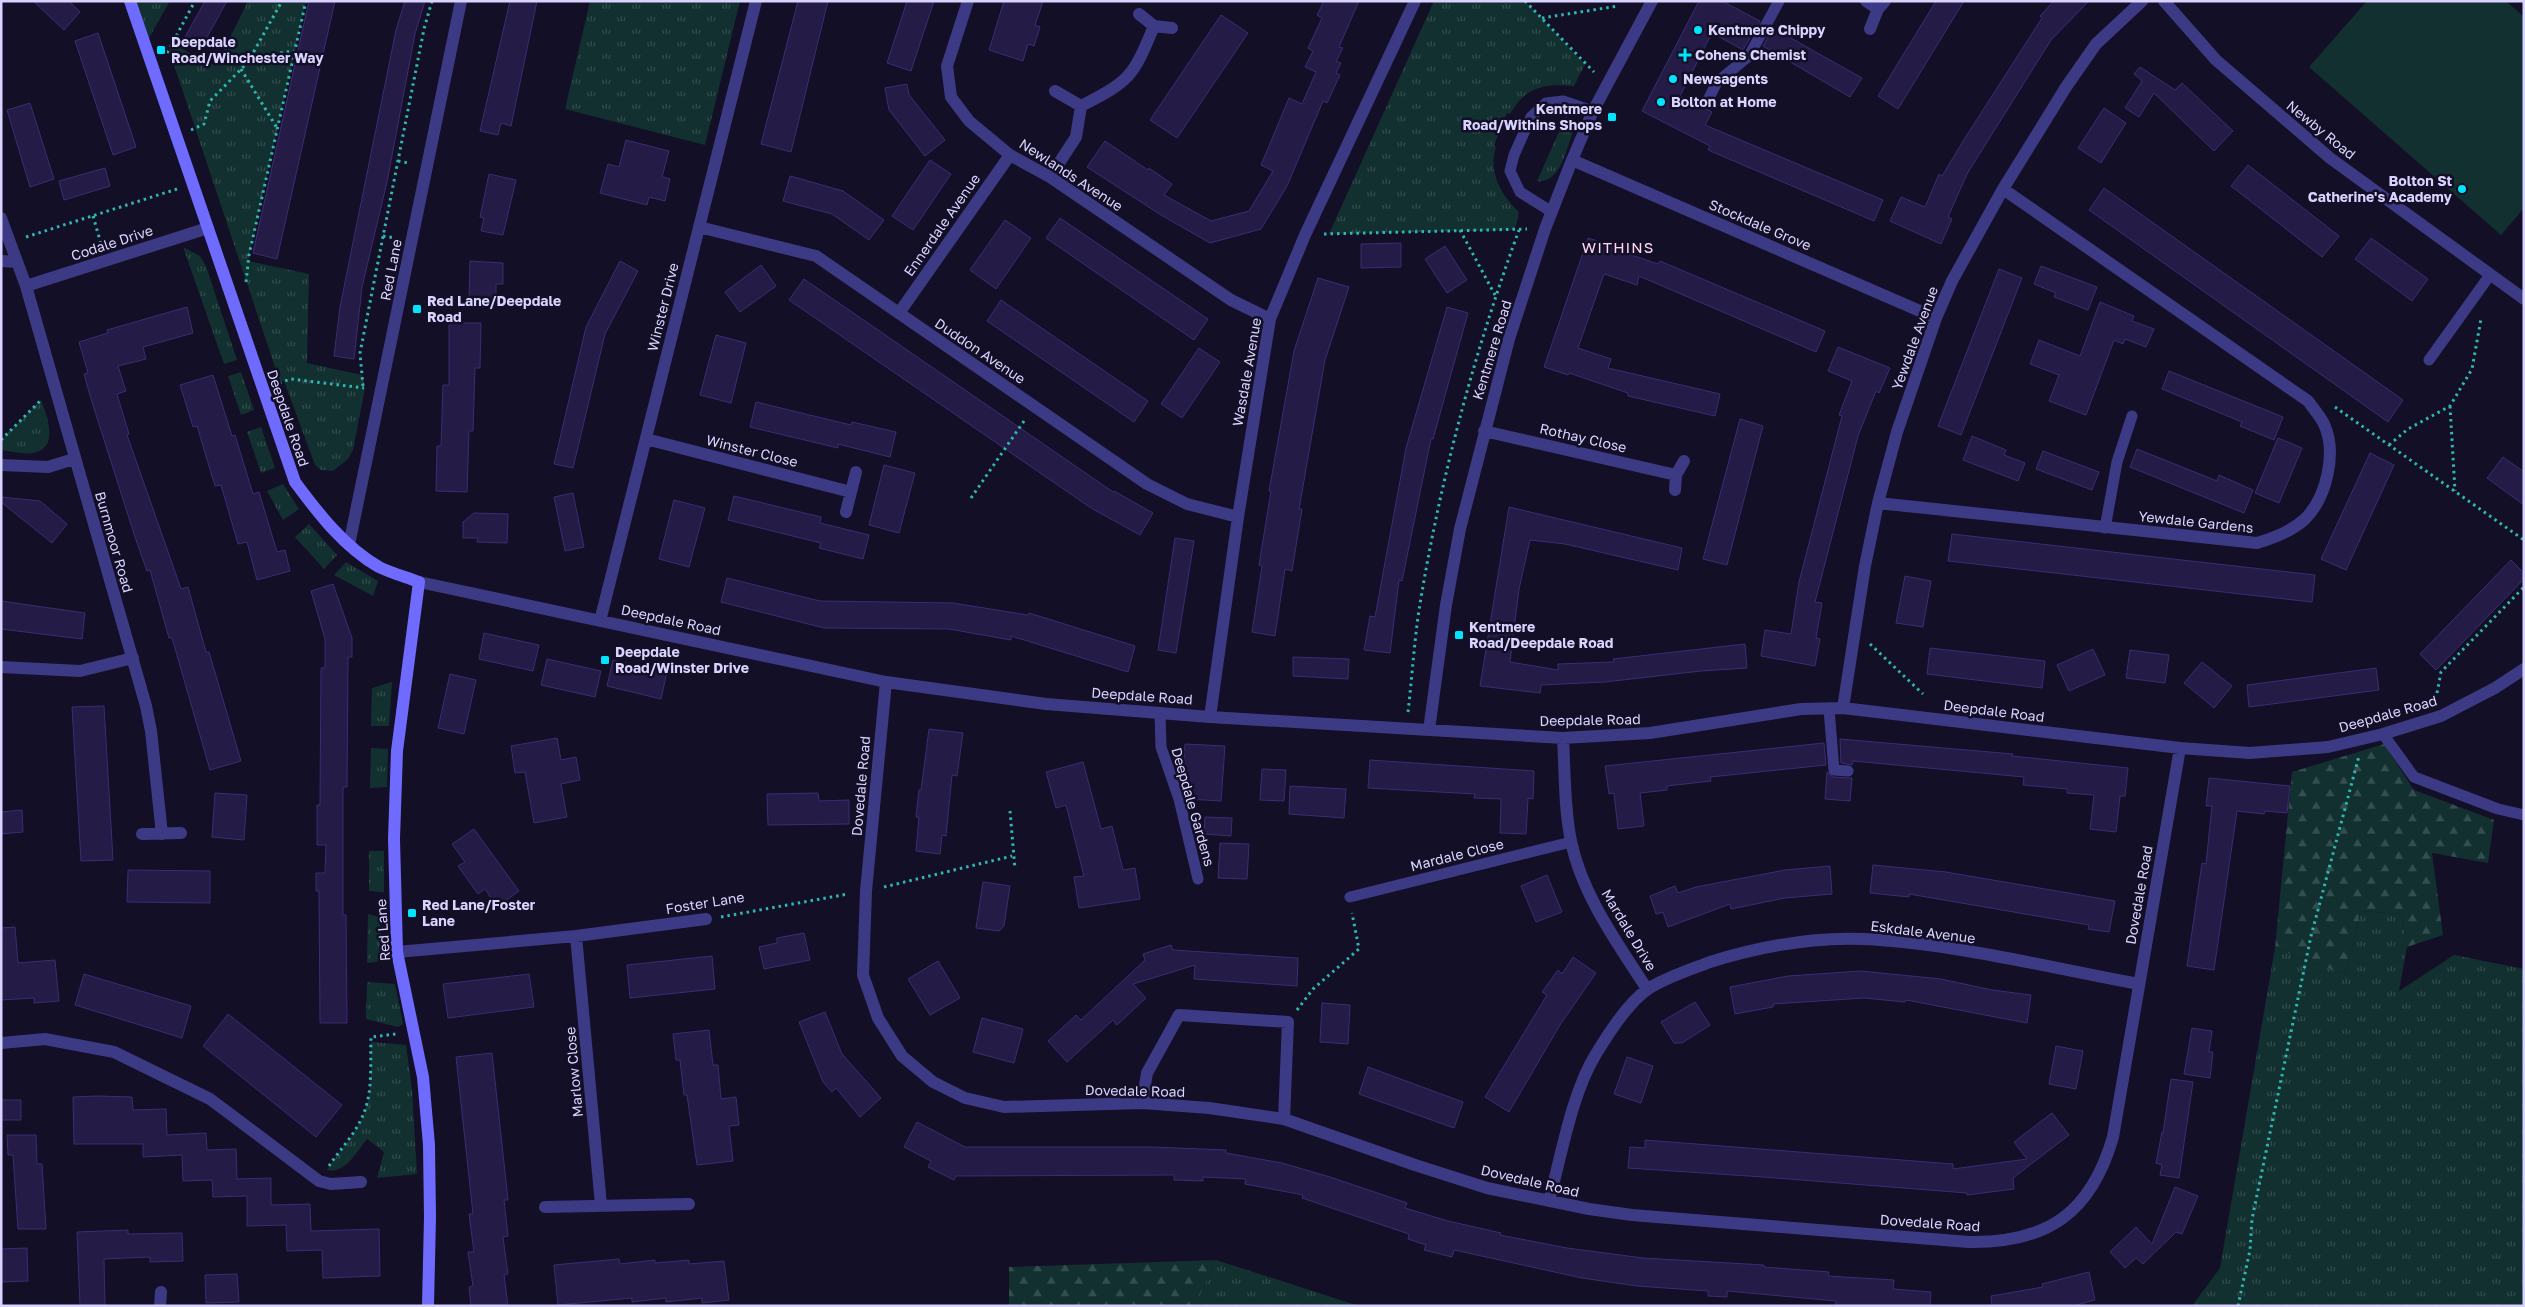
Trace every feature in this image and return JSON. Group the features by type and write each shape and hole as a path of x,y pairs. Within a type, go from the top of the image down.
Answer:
{"street":[{"name":"Deepdale Road","path":"130,1 295,482 313,506 349,545 380,567 419,582 886,682 1046,704 1210,717 1563,738 1650,733 1801,709 1842,708 2180,748 2250,753 2328,747 2383,734 2441,716 2495,688 2524,669"},
{"name":"Red Lane","path":"349,545 461,1"},
{"name":"Winster Drive","path":"600,621 756,1"},
{"name":"Newlands Avenue","path":"968,1 947,66 951,97 970,120 1010,154 1050,177 1231,300 1270,319"},
{"name":"Wasdale Avenue","path":"1210,717 1238,517 1270,319 1306,235 1416,1"},
{"name":"Kentmere Road","path":"1429,730 1449,586 1460,529 1509,339 1545,229 1572,160 1593,111 1652,1"},
{"path":"1866,1 1882,5 1870,29"},
{"name":"Yewdale Avenue","path":"1842,708 1864,566 1878,503 1897,432 1936,318 1952,281 2003,188 2066,87 2096,44 2142,1"},
{"name":"Newby Road","path":"2164,1 2216,60 2323,152 2524,299"},
{"path":"1139,14 1154,26 1172,28"},
{"path":"1081,106 1115,89 1132,74 1154,26"},
{"path":"1055,91 1081,106"},
{"path":"1050,177 1076,137 1081,106"},
{"name":"Ennerdale Avenue","path":"899,313 1010,154"},
{"name":"Stockdale Grove","path":"1572,160 1936,318"},
{"name":"Yewdale Gardens","path":"1878,503 2257,543 2280,536 2305,519 2319,498 2326,477 2329,450 2324,424 2308,401 2003,188"},
{"name":"Burnmoor Road","path":"1,218 26,286 132,658 151,731 162,834"},
{"name":"Duddon Avenue","path":"699,227 816,256 1147,484 1187,504 1238,517"},
{"name":"Codale Drive","path":"26,286 208,228"},
{"path":"1,260 17,262"},
{"name":"Rothay Close","path":"1484,431 1676,475"},
{"name":"Winster Close","path":"646,439 851,492"},
{"path":"1,465 48,467 74,459"},
{"path":"1676,490 1676,475 1684,461"},
{"path":"846,512 856,472"},
{"name":"Red Lane","path":"419,582 397,751 394,839 397,952 423,1078 429,1145 428,1306"},
{"path":"1,667 80,672 132,658"},
{"name":"Dovedale Road","path":"886,682 866,891 863,974 878,1018 902,1056 933,1082 965,1098 1004,1106 1142,1103 1209,1108 1284,1118 1415,1165 1487,1188 1632,1215 1969,1242 2010,1240 2039,1231 2057,1222 2080,1203 2098,1178 2107,1159 2113,1137 2180,748"},
{"name":"Mardale Drive","path":"1563,738 1565,800 1572,842 1588,890 1610,933 1648,989"},
{"path":"142,834 181,833"},
{"name":"Foster Lane","path":"397,952 576,936 706,919"},
{"name":"Marlow Close","path":"576,936 601,1205"},
{"name":"Eskdale Avenue","path":"1549,1201 1578,1096 1595,1055 1620,1018 1648,989 1695,968 1740,953 1805,942 1862,939 1924,945 2139,984"},
{"path":"1142,1103 1147,1073 1179,1015 1288,1022 1284,1118"},
{"path":"1,1043 45,1039 114,1052 210,1099 319,1181 331,1184 361,1182"},
{"path":"545,1207 689,1204"},
{"path":"160,1306 161,1292"}],"lane":[{"path":"1708,100 1717,82 1750,56 1779,1"},
{"path":"1552,212 1520,192 1510,171 1514,155 1531,117 1546,103 1563,101 1593,111"},
{"path":"2429,360 2490,275"},
{"path":"2105,528 2114,476 2132,416"},
{"path":"1829,709 1834,770 1848,771"},
{"name":"Deepdale Gardens","path":"1160,713 1161,747 1179,799 1198,879"},
{"path":"2383,734 2414,778 2498,809 2524,815"},
{"name":"Mardale Close","path":"1350,897 1572,842"}],"path":[{"path":"155,75 195,1"},
{"path":"176,137 204,124 210,101 248,62 282,1"},
{"path":"248,254 306,1"},
{"path":"363,388 360,353 424,29 432,1"},
{"path":"1525,1 1606,86"},
{"path":"1541,18 1618,6"},
{"path":"248,62 265,55 294,51"},
{"path":"241,69 277,128"},
{"path":"10,242 192,184"},
{"path":"92,216 106,260"},
{"path":"1328,234 1545,229"},
{"path":"1460,230 1495,295"},
{"path":"1406,728 1419,611 1441,493 1469,383 1495,295 1519,230"},
{"path":"2389,445 2408,429 2450,406 2472,369 2481,316"},
{"path":"262,389 291,379 382,391"},
{"path":"1,440 54,387"},
{"path":"2308,401 2331,404 2524,540"},
{"path":"971,498 1034,406"},
{"path":"2450,406 2455,491"},
{"path":"2437,693 2441,672 2524,587"},
{"path":"1855,630 1923,694"},
{"path":"2238,1306 2250,1250 2252,1219 2311,936 2363,739"},
{"path":"1010,812 1012,856 1015,869"},
{"name":"Foster Lane","path":"706,919 866,891 1012,856"},
{"path":"1288,1022 1313,989 1359,949 1350,897"},
{"path":"319,1181 357,1127 365,1111 370,1089 371,1037 415,1033"}],"green space":[{"path":"130,1 170,1 145,45"},
{"path":"248,1 306,1 248,261 309,274 307,363 362,375 365,388 353,450 348,459 333,471 321,470 315,465 284,381 280,382 169,50 172,44 216,66"},
{"path":"590,1 740,1 705,145 565,109"},
{"path":"1434,1 1525,1 1585,64 1574,86 1553,85 1536,89 1522,98 1510,114 1507,113 1494,145 1496,147 1494,166 1495,175 1502,191 1519,212 1515,230 1329,234"},
{"name":"Bolton St Catherine's Academy","path":"2367,1 2506,1 2524,17 2524,208 2501,235 2309,67"},
{"path":"1566,116 1573,126 1573,132 1565,156 1557,172 1545,180 1537,181"},
{"path":"183,247 200,256 206,266 237,360 224,364"},
{"path":"241,372 254,410 241,415 228,376"},
{"path":"41,400 49,431 46,445 41,450 33,453 1,450 1,440"},
{"path":"261,427 275,468 261,473 247,432"},
{"path":"283,484 299,509 283,520 267,491"},
{"path":"309,524 337,555 324,569 295,537"},
{"path":"346,562 378,581 373,596 334,575"},
{"path":"392,682 389,726 371,726 372,688"},
{"path":"2384,744 2414,790 2494,820 2488,863 2432,853 2443,935 2407,947 2401,914 2360,911 2346,975 2275,948 2292,772"},
{"path":"371,748 388,749 387,787 370,788"},
{"path":"369,851 384,851 384,892 369,891"},
{"path":"2360,911 2401,914 2407,947 2399,991 2454,955 2524,969 2524,1306 2192,1306 2220,1268 2275,948 2346,975"},
{"path":"368,914 380,917 381,934 385,934 391,960 367,963"},
{"path":"367,982 395,984 403,1024 398,1027 366,1019"},
{"path":"371,1042 406,1045 412,1089 417,1174 377,1178 384,1152 367,1139 355,1156 340,1169 327,1170 353,1134 362,1119 368,1103"},
{"path":"1216,1260 1359,1306 1195,1306"},
{"path":"1216,1260 1195,1306 1009,1306 1009,1267"}],"building":[{"path":"33,1 69,1 80,12 64,30"},
{"path":"205,1 227,1 201,48 184,39"},
{"path":"309,1 335,1 277,259 253,253"},
{"path":"405,1 425,1 415,34 387,182 362,287 354,359 334,356 340,307 396,30"},
{"path":"510,1 537,1 511,126 501,123 498,135 480,131"},
{"path":"798,1 828,1 791,152 761,144"},
{"path":"907,1 934,1 911,71 887,63"},
{"path":"1004,1 1043,1 1035,25 1040,27 1034,46 1028,44 1023,61 989,50"},
{"path":"1324,1 1359,1 1339,47 1343,48 1336,61 1341,63 1336,73 1340,75 1327,103 1323,101 1287,186 1261,229 1210,243 1161,215 1087,167 1105,141 1172,184 1164,195 1211,221 1249,211 1273,171 1261,165 1289,98 1302,104 1316,72 1305,67 1313,51 1308,48 1322,18 1317,15"},
{"path":"1699,1 1722,1 1760,21 1743,50 1712,33 1680,96 1712,112 1705,125 1883,200 1874,221 1708,150 1710,146 1642,111"},
{"path":"1936,1 1964,1 1898,109 1878,96"},
{"path":"2054,1 2089,1 2051,40 1967,174 1948,217 1952,219 1941,244 1890,221 1901,197 1925,207 1939,174 1942,176 2042,18 2040,16"},
{"path":"1221,15 1248,33 1177,138 1150,120"},
{"path":"1773,28 1862,78 1850,97 1763,46"},
{"path":"98,33 136,147 113,155 75,41"},
{"path":"2140,67 2175,90 2182,83 2233,131 2214,151 2154,93 2139,117 2125,108 2142,81 2134,74"},
{"path":"907,84 909,95 945,140 925,156 889,110 885,88"},
{"path":"30,103 54,179 30,187 7,110"},
{"path":"2104,108 2126,123 2101,163 2078,148"},
{"path":"626,140 669,151 662,177 670,179 665,201 649,197 647,205 600,193 608,164 619,167"},
{"path":"930,160 951,174 913,230 892,216"},
{"path":"2248,165 2339,236 2322,257 2231,186"},
{"path":"105,168 110,186 64,200 59,181"},
{"path":"489,174 516,180 503,235 481,231 484,218 480,217"},
{"path":"790,176 843,191 884,220 869,240 832,214 783,201"},
{"path":"2104,188 2403,400 2388,422 2089,210"},
{"path":"1060,218 1208,319 1194,340 1046,238"},
{"path":"1005,220 1031,238 996,289 970,270"},
{"path":"1588,238 1658,264 1660,261 1825,331 1816,352 1639,276 1637,285 1604,274 1578,348 1611,359 1608,368 1720,394 1715,416 1628,396 1628,393 1569,373 1568,375 1544,367"},
{"path":"2371,238 2428,279 2412,301 2355,259"},
{"path":"1401,243 1401,267 1361,268 1361,244"},
{"path":"1445,246 1467,280 1447,293 1425,259"},
{"path":"470,261 503,263 503,284 496,284 496,301 469,300"},
{"path":"620,261 638,271 605,334 573,468 554,464 586,327"},
{"path":"761,265 776,286 740,312 725,292"},
{"path":"2041,266 2097,287 2088,310 2054,297 2056,293 2034,284"},
{"path":"1999,269 2022,278 1961,435 1938,426"},
{"path":"1318,278 1349,287 1325,360 1299,509 1302,509 1292,571 1285,569 1275,636 1252,632 1262,566 1259,565 1271,491 1269,491 1294,351"},
{"path":"804,279 1113,492 1153,513 1140,535 1091,508 789,300"},
{"path":"1001,300 1148,401 1134,422 987,321"},
{"path":"2100,302 2134,316 2132,321 2154,329 2146,347 2125,339 2123,344 2114,340 2086,415 2049,401 2059,375 2030,364 2039,340 2080,356"},
{"path":"187,307 193,333 143,347 146,359 118,366 126,391 117,394 129,434 127,435 181,589 188,587 206,652 209,652 241,761 210,770 172,638 169,638 150,570 147,571 136,540 91,399 84,374 88,373 79,342 108,333 107,330"},
{"path":"1447,307 1468,313 1433,439 1431,439 1402,581 1399,580 1390,653 1364,650 1370,616 1375,617 1406,448"},
{"path":"449,323 481,323 480,368 475,368 473,431 469,431 467,492 436,491 437,446 441,446 443,385 449,385"},
{"path":"716,335 746,343 731,403 700,395"},
{"path":"1838,347 1890,368 1879,393 1876,391 1858,436 1815,602 1822,603 1816,638 1820,639 1815,666 1761,656 1765,630 1791,634 1799,582 1842,416 1839,415 1852,381 1828,371"},
{"path":"1199,348 1220,362 1182,418 1161,404"},
{"path":"2169,371 2283,417 2274,440 2240,426 2242,422 2162,389"},
{"path":"213,375 232,436 235,435 253,494 259,492 277,552 285,550 290,571 257,580 247,542 238,544 221,485 215,486 197,426 193,427 180,385"},
{"path":"756,402 851,425 852,422 896,432 890,457 838,444 838,448 750,427"},
{"path":"1740,419 1763,426 1727,565 1703,559"},
{"path":"1972,436 2006,450 2004,455 2025,463 2018,481 1963,460"},
{"path":"2278,438 2302,448 2279,503 2255,493"},
{"path":"2137,449 2217,481 2219,475 2253,490 2244,513 2130,467"},
{"path":"2043,451 2099,472 2092,490 2036,469"},
{"path":"2370,453 2394,465 2346,570 2321,559"},
{"path":"2503,457 2524,472 2524,505 2487,478"},
{"path":"884,465 915,473 899,533 869,525"},
{"path":"573,493 584,547 565,551 554,497"},
{"path":"734,496 821,517 820,523 869,535 863,559 819,548 821,543 728,520"},
{"path":"1,497 40,501 67,524 52,543 1,502"},
{"path":"674,500 705,508 689,567 659,559"},
{"path":"1509,507 1682,548 1678,570 1565,544 1530,540 1519,589 1510,662 1558,670 1558,664 1614,662 1613,659 1745,644 1747,668 1701,671 1605,682 1541,685 1540,693 1480,686"},
{"path":"474,513 508,514 507,543 477,542 478,538 463,538 463,522"},
{"path":"1952,534 2315,575 2312,602 1948,561"},
{"path":"1175,538 1194,541 1176,653 1158,650"},
{"path":"2511,560 2524,573 2524,579 2436,670 2420,654"},
{"path":"1905,576 1931,581 1923,627 1896,623"},
{"path":"727,578 820,601 953,603 1028,615 1029,613 1135,646 1128,672 1011,636 1011,640 949,629 824,628 721,602"},
{"path":"333,584 352,638 352,657 348,657 347,787 343,787 343,915 346,915 347,1023 320,1023 319,891 316,891 316,873 325,873 326,845 317,845 317,805 320,805 321,668 325,668 325,639 311,591"},
{"path":"1,601 85,613 82,639 1,629"},
{"path":"484,633 539,645 533,671 479,659"},
{"path":"1930,648 2045,661 2042,688 1927,674"},
{"path":"2093,649 2105,675 2069,691 2057,665"},
{"path":"2130,650 2169,655 2165,683 2126,678"},
{"path":"1293,657 1349,659 1348,679 1293,676"},
{"path":"547,659 601,671 595,697 541,685"},
{"path":"613,660 667,672 661,699 607,686"},
{"path":"2202,662 2232,686 2214,708 2184,683"},
{"path":"2376,668 2379,690 2249,707 2247,685"},
{"path":"450,674 476,680 464,734 438,728"},
{"path":"104,706 113,860 81,861 72,707"},
{"path":"929,729 963,733 957,776 952,775 946,836 942,835 940,854 916,851 919,817 916,817"},
{"path":"557,738 561,760 576,757 580,780 561,784 567,817 534,823 525,772 515,773 511,746"},
{"path":"1840,739 2013,754 2012,756 2128,768 2125,796 2120,796 2116,832 2090,829 2094,795 2067,793 2067,789 2023,785 2024,777 1853,761 1852,765 1841,763"},
{"path":"1824,743 1826,765 1710,777 1711,781 1667,786 1667,790 1640,793 1644,826 1618,829 1614,793 1609,794 1605,766"},
{"path":"1185,744 1225,746 1221,801 1187,799 1188,778 1183,777"},
{"path":"1370,760 1534,771 1533,799 1528,798 1526,834 1500,833 1501,799 1474,798 1475,794 1368,788"},
{"path":"1083,762 1101,829 1112,826 1123,870 1135,868 1140,899 1079,908 1074,877 1084,876 1066,805 1056,808 1046,772"},
{"path":"1262,769 1286,770 1284,801 1260,800"},
{"path":"1827,772 1833,777 1852,778 1850,801 1825,799"},
{"path":"2209,778 2290,786 2287,813 2265,811 2264,814 2237,811 2214,970 2187,966 2202,863 2206,864 2212,806 2206,806"},
{"path":"1290,786 1346,789 1344,818 1289,814"},
{"path":"215,793 247,795 244,840 212,837"},
{"path":"818,793 819,801 849,800 849,824 768,825 767,794"},
{"path":"22,810 23,832 1,834 1,812"},
{"path":"1205,817 1232,818 1231,836 1204,834"},
{"path":"474,829 519,891 497,907 485,889 478,894 458,866 465,862 452,844"},
{"path":"1220,843 1249,844 1247,879 1218,878"},
{"path":"1873,865 1946,872 2115,901 2109,932 2088,929 2089,925 1909,894 1909,897 1870,893"},
{"path":"1830,866 1832,894 1785,898 1731,909 1730,904 1668,927 1663,912 1656,914 1650,896 1675,886 1678,893 1696,887 1785,870"},
{"path":"128,870 210,871 210,903 127,902"},
{"path":"1547,875 1562,912 1536,922 1521,886"},
{"path":"983,882 1010,886 1004,926 999,931 976,928"},
{"path":"15,927 18,963 55,960 59,1001 34,1003 34,998 1,1000 1,928"},
{"path":"804,933 810,960 764,969 759,947 777,943 777,938"},
{"path":"1171,945 1173,950 1298,958 1297,986 1194,979 1195,965 1133,984 1146,998 1117,1025 1113,1020 1067,1062 1048,1041 1076,1015 1081,1020 1145,960 1143,954"},
{"path":"712,956 715,989 630,998 627,965"},
{"path":"1573,957 1596,973 1560,1025 1509,1112 1485,1097 1547,995 1542,992 1558,970 1562,974"},
{"path":"938,961 960,998 930,1015 908,979"},
{"path":"1861,971 1941,979 1992,990 2031,995 2027,1023 1906,1000 1905,1002 1864,998 1773,1004 1773,1007 1735,1014 1730,987 1788,976"},
{"path":"84,974 191,1006 182,1038 75,1005"},
{"path":"529,974 534,1007 448,1018 443,984"},
{"path":"1695,1002 1710,1025 1682,1043 1674,1043 1661,1022"},
{"path":"1322,1003 1350,1005 1348,1044 1320,1042"},
{"path":"825,1012 842,1054 881,1098 860,1117 836,1088 832,1092 823,1082 799,1022"},
{"path":"228,1014 342,1105 316,1137 203,1046"},
{"path":"982,1018 1023,1029 1014,1063 973,1052"},
{"path":"2192,1028 2212,1031 2209,1052 2213,1052 2210,1078 2184,1074"},
{"path":"709,1030 713,1065 718,1065 721,1099 736,1097 739,1125 729,1126 733,1161 697,1165 687,1095 684,1095 680,1060 676,1060 673,1034"},
{"path":"2056,1046 2083,1051 2076,1089 2049,1084"},
{"path":"492,1053 508,1200 504,1200 508,1236 503,1237 508,1274 504,1275 508,1306 471,1306 469,1287 473,1286 468,1252 474,1252 469,1214 473,1214 456,1057"},
{"path":"1627,1057 1653,1066 1641,1103 1614,1094"},
{"path":"1368,1067 1463,1102 1454,1128 1359,1094"},
{"path":"2171,1079 2193,1082 2179,1178 2160,1175 2162,1165 2156,1163 2163,1133"},
{"path":"73,1097 132,1097 133,1110 166,1109 167,1135 206,1133 207,1150 236,1149 237,1179 271,1178 271,1205 310,1204 311,1231 379,1229 380,1276 323,1278 322,1250 287,1251 286,1225 247,1226 247,1196 213,1197 212,1180 183,1181 182,1155 143,1157 143,1144 74,1144"},
{"path":"1,1100 21,1100 21,1120 1,1120"},
{"path":"2052,1113 2069,1135 2013,1178 2014,1189 1967,1195 1967,1193 1628,1168 1630,1147 1645,1148 1645,1140 1953,1164 1953,1169 2027,1159 2014,1142"},
{"path":"917,1122 965,1147 1153,1147 1226,1150 1226,1153 1282,1163 1330,1177 1407,1203 1405,1208 1448,1221 1501,1233 1500,1235 1567,1248 1643,1258 1764,1265 1764,1267 1829,1272 1828,1276 1894,1280 1893,1289 1931,1292 1930,1306 1835,1306 1836,1301 1727,1291 1727,1297 1708,1296 1708,1291 1637,1286 1582,1278 1454,1250 1452,1257 1424,1250 1426,1245 1408,1239 1409,1234 1302,1198 1303,1195 1245,1184 1246,1179 1203,1177 1203,1181 1174,1180 1174,1175 956,1176 954,1180 928,1167 931,1161 904,1147"},
{"path":"7,1135 36,1135 37,1164 42,1164 46,1229 18,1229 13,1155 8,1155"},
{"path":"2175,1187 2198,1196 2182,1234 2176,1232 2143,1264 2136,1258 2125,1268 2110,1252 2136,1227 2152,1244"},
{"path":"128,1230 128,1234 182,1233 183,1261 150,1262 150,1257 104,1259 105,1306 80,1306 77,1232"},
{"path":"27,1248 28,1281 1,1282 1,1249"},
{"path":"619,1259 620,1264 655,1260 655,1263 689,1260 689,1264 724,1261 729,1300 702,1303 702,1298 666,1302 666,1298 632,1302 632,1298 558,1305 554,1265"},
{"path":"2089,1272 2095,1300 2073,1306 1992,1306 1991,1296 2043,1287 2042,1284"},
{"path":"237,1274 239,1302 206,1303 205,1275"}],"place":[{"name":"Kentmere Chippy","path":"1698,30"},
{"name":"Deepdale Road/Winchester Way","path":"161,50"},
{"name":"Cohens Chemist","path":"1685,55"},
{"name":"Newsagents","path":"1673,79"},
{"name":"Bolton at Home","path":"1661,102"},
{"name":"Kentmere Road/Withins Shops","path":"1612,117"},
{"name":"Bolton St Catherine's Academy","path":"2462,189"},
{"name":"Red Lane/Deepdale Road","path":"417,309"},
{"name":"Kentmere Road/Deepdale Road","path":"1459,635"},
{"name":"Deepdale Road/Winster Drive","path":"605,660"},
{"name":"Red Lane/Foster Lane","path":"412,913"}],"district":[{"name":"WITHINS","path":"1618,248"}]}
